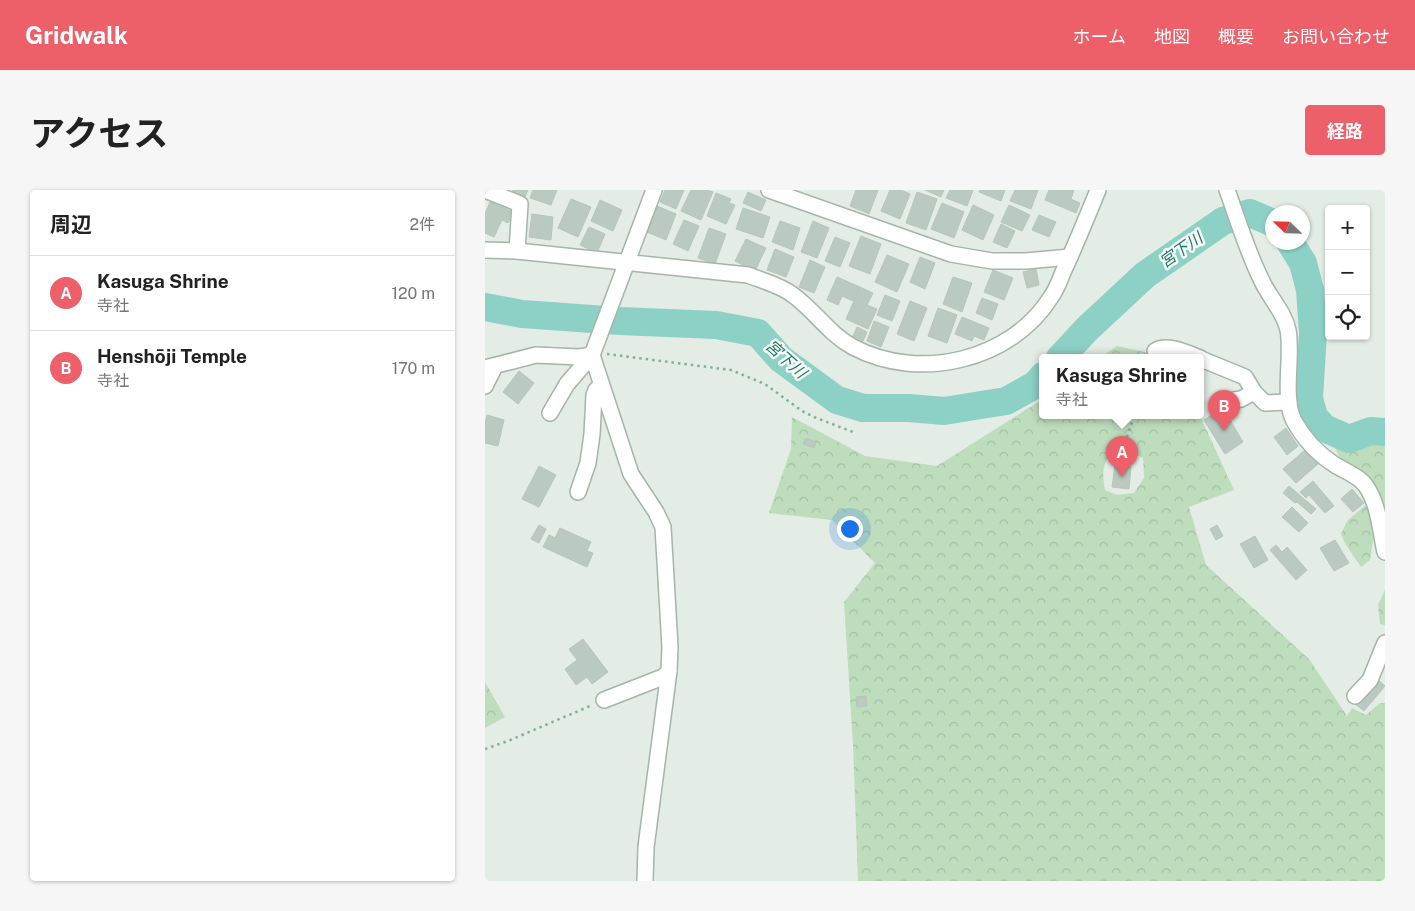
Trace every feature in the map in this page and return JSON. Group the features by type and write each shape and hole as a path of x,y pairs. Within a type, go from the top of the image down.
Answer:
{"street":[{"path":"485,190 520,204 517,251"},
{"path":"550,413 567,384 594,349 654,190"},
{"path":"769,190 951,254 1009,261 1070,257"},
{"path":"485,250 517,251 749,275 793,295 831,331 853,347 884,359 915,364 944,363 969,358 993,349 1034,318 1051,297 1098,190"},
{"path":"1227,190 1261,281 1275,302 1287,328 1290,354 1289,402 1293,419 1314,448 1333,464 1366,486 1373,499 1385,552"},
{"path":"1155,351 1167,348 1187,354"},
{"path":"485,386 490,367 536,355 579,357 594,349"},
{"path":"594,349 601,385 631,474 657,512 663,527 670,648 669,671 646,847 645,881"},
{"path":"1204,360 1245,377 1254,392 1265,403 1289,402"},
{"path":"578,492 588,463 594,396 596,390 601,385"},
{"path":"1234,400 1241,399 1254,392"},
{"path":"1355,696 1370,680 1385,643"},
{"path":"604,700 663,677 669,671"}],"path":[{"path":"594,349 607,354 731,370 765,384 802,411 853,432"},
{"path":"1127,437 1133,419"},
{"path":"485,749 604,700"}],"green space":[{"path":"1117,346 1149,354 1106,354"},
{"path":"1039,402 1039,419 1201,419 1234,490 1189,507 1206,565 1309,659 1347,716 1352,708 1366,715 1380,703 1385,703 1385,881 858,881 853,745 844,602 875,563 832,520 769,513 791,449 792,417 865,456 937,466","holes":["1123,448 1143,458 1144,478 1134,493 1117,495 1105,490 1104,469 1113,450"]},
{"path":"1375,418 1385,420 1385,513 1376,520 1370,560 1361,567 1341,534 1347,521 1368,503 1372,488 1360,470 1340,458 1335,448 1339,434"},
{"path":"1385,590 1385,625 1380,624 1378,605"},
{"path":"485,682 505,717 485,728"}],"building":[{"path":"513,190 528,190 525,197 512,192"},
{"path":"533,190 557,190 551,205 530,198"},
{"path":"665,190 684,190 676,209 660,202"},
{"path":"691,190 713,192 701,220 681,211"},
{"path":"856,190 878,190 869,214 850,206"},
{"path":"890,190 901,190 910,194 900,219 881,211"},
{"path":"925,190 944,190 941,197"},
{"path":"950,190 973,190 967,206 946,198"},
{"path":"980,190 1005,190 1001,201 979,192"},
{"path":"1015,190 1038,190 1031,209 1010,201"},
{"path":"1049,190 1074,190 1071,199 1080,203 1076,213 1045,200"},
{"path":"748,192 766,200 761,211 743,203"},
{"path":"917,192 937,199 926,230 906,223"},
{"path":"716,193 731,199 729,203 735,205 726,224 707,216"},
{"path":"571,199 591,207 578,237 558,228"},
{"path":"600,200 622,210 613,231 591,221"},
{"path":"490,202 513,212 508,223 502,220 494,237 485,233 485,214"},
{"path":"942,203 964,212 954,238 931,229"},
{"path":"973,205 994,215 983,240 962,230"},
{"path":"1009,205 1030,215 1022,231 1001,222"},
{"path":"657,206 676,214 666,240 647,232"},
{"path":"743,208 770,217 763,238 736,229"},
{"path":"532,214 553,217 551,240 529,237"},
{"path":"1039,215 1056,222 1049,237 1032,230"},
{"path":"684,220 699,226 688,251 673,244"},
{"path":"780,221 800,228 793,250 772,242"},
{"path":"813,221 829,228 817,258 801,252"},
{"path":"1001,224 1015,231 1007,248 993,242"},
{"path":"589,227 605,234 597,253 580,245"},
{"path":"709,228 726,234 715,264 698,258"},
{"path":"861,236 881,244 870,274 849,266"},
{"path":"835,237 850,243 840,267 825,261"},
{"path":"746,239 766,248 755,271 735,261"},
{"path":"775,249 794,257 786,277 767,270"},
{"path":"887,255 909,264 897,292 875,282"},
{"path":"920,257 935,263 925,289 910,282"},
{"path":"810,260 825,267 814,293 799,287"},
{"path":"1036,269 1039,285 1027,288 1023,272"},
{"path":"993,270 1013,278 1004,300 984,292"},
{"path":"837,277 860,287 853,301 842,296 838,305 827,300"},
{"path":"953,277 972,283 962,312 943,304"},
{"path":"860,287 873,293 867,305 877,309 868,329 846,319"},
{"path":"885,295 900,301 892,321 877,315"},
{"path":"982,298 998,304 992,320 976,313"},
{"path":"910,301 927,308 914,341 897,334"},
{"path":"938,308 957,315 947,343 928,336"},
{"path":"962,317 989,328 984,340 974,336 972,341 955,334"},
{"path":"874,321 889,327 881,347 867,341"},
{"path":"857,327 867,332 863,341 853,336"},
{"path":"519,371 534,383 518,404 503,392"},
{"path":"1223,408 1243,442 1225,454 1204,420"},
{"path":"487,415 504,420 498,446 485,443"},
{"path":"1286,428 1298,446 1287,455 1274,437"},
{"path":"806,438 816,442 814,448 803,444"},
{"path":"1305,450 1318,464 1296,483 1283,469"},
{"path":"1115,465 1131,467 1129,489 1112,487"},
{"path":"539,466 556,475 539,507 522,499"},
{"path":"1313,481 1334,506 1325,513 1309,495 1306,498 1300,492"},
{"path":"1289,486 1316,509 1311,514 1283,493"},
{"path":"1352,489 1364,503 1353,512 1341,499"},
{"path":"1292,507 1308,523 1299,532 1282,517"},
{"path":"539,525 546,529 539,543 531,539"},
{"path":"1217,525 1223,536 1216,540 1210,529"},
{"path":"560,528 591,542 587,551 593,553 587,567 543,547 549,535 555,538"},
{"path":"1255,536 1268,560 1254,568 1240,544"},
{"path":"1335,540 1349,563 1334,571 1320,548"},
{"path":"1276,545 1282,552 1287,547 1307,570 1296,580 1270,550"},
{"path":"583,639 608,672 592,684 587,677 576,685 565,669 577,660 569,649"},
{"path":"1376,678 1385,686 1364,711 1355,704"},
{"path":"866,696 867,706 857,707 856,697"}],"waterway":[{"name":"宮下川","path":"1064,354 1087,329 1145,275 1223,221 1250,213 1265,220"},
{"name":"宮下川","path":"1295,250 1303,263 1310,290 1313,333 1309,398 1314,417 1324,428 1349,439 1371,431 1385,432"},
{"name":"宮下川","path":"485,307 522,314 716,325 758,333 781,359 837,400 863,408 909,408 944,411 1006,401 1035,385 1039,380"}],"place":[{"name":"Henshōji Temple","path":"1224,431"},
{"name":"Kasuga Shrine","path":"1122,477"}]}
